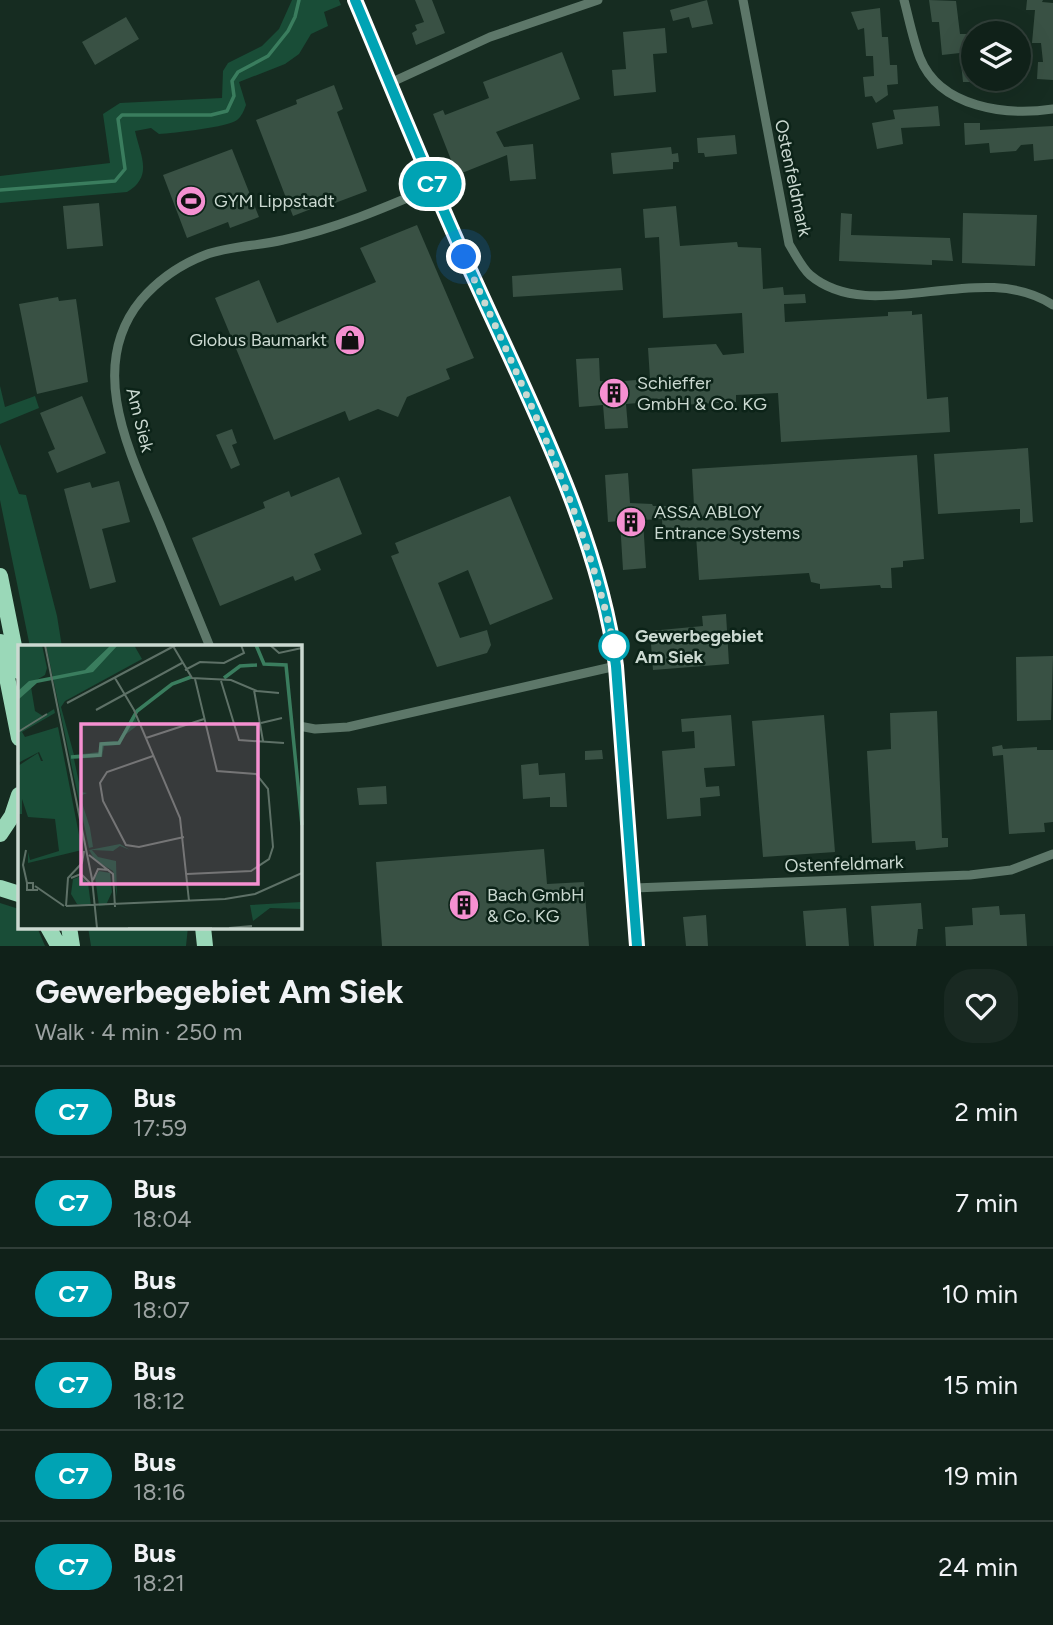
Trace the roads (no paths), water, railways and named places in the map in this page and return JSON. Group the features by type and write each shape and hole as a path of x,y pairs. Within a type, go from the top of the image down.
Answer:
{"highway":[{"path":"0,576 18,666"},
{"path":"0,642 18,733"},
{"path":"0,834 12,816 18,798"},
{"path":"0,888 18,894"},
{"path":"50,928 66,938"},
{"path":"195,928 196,946"},
{"path":"203,928 205,946"}],"street":[{"path":"355,0 433,187 555,459 591,558 605,605 616,666 637,946"},
{"path":"390,83 490,37 598,0"},
{"name":"Ostenfeldmark","path":"743,0 789,244 809,275 840,291 866,296 986,286 1015,289 1040,297 1053,305"},
{"path":"904,0 921,59 943,91 964,100 1012,111 1053,108"},
{"name":"Am Siek","path":"209,645 131,455 119,416 114,381 117,346 132,311 155,284 176,268 208,254 322,230 380,210 433,187"},
{"path":"301,726 315,729 348,727 616,666"},
{"name":"Ostenfeldmark","path":"634,888 970,875 1011,870 1053,854"}],"waterway":[{"path":"0,190 115,181 125,169 118,119 122,115 211,115 227,111 234,96 232,81 238,72 268,56 288,31 299,0"}],"place":[{"name":"GYM Lippstadt","path":"191,201"},
{"name":"Globus Baumarkt","path":"350,340"},
{"name":"Schieffer GmbH & Co. KG","path":"614,393"},
{"name":"ASSA ABLOY Entrance Systems","path":"631,522"},
{"name":"Gewerbegebiet Am Siek","path":"614,646"},
{"name":"Bach GmbH & Co. KG","path":"464,905"}]}
